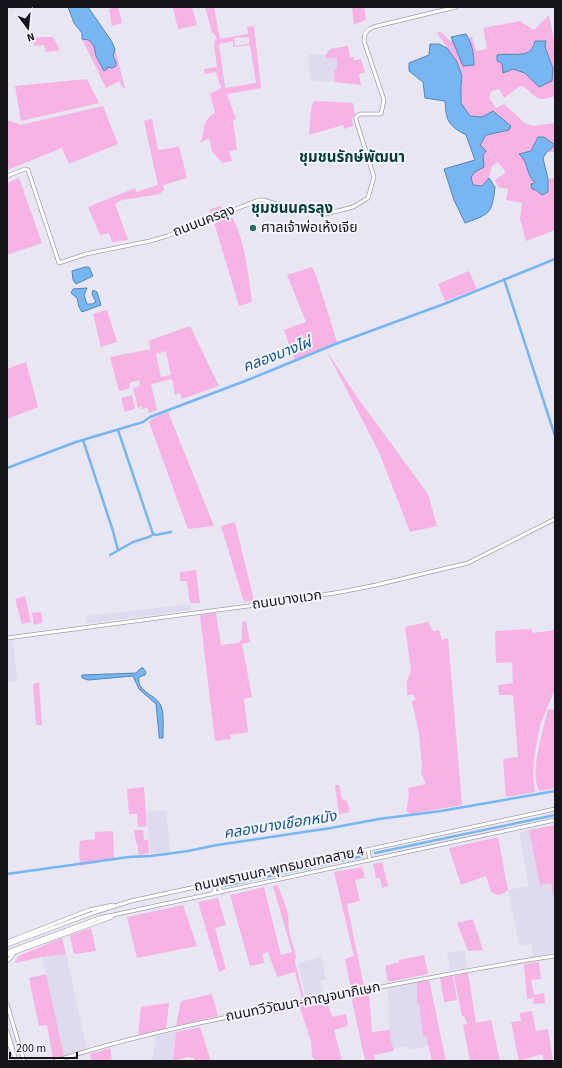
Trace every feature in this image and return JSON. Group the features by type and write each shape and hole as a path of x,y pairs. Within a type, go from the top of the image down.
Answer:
{"main road":[{"name":"ถนนนครลุง","path":"7,176 25,169 28,170 59,263 86,254 155,239 259,200 264,200 279,205 306,206 326,214 353,207 368,198 374,177 356,117 360,114 380,114 384,100 364,41 366,32 368,29 377,26 456,7"},
{"name":"ถนนบางแวก","path":"7,638 256,605 376,585 468,563 555,519"},
{"name":"ถนนพรานนก-พุทธมณฑลสาย 4","path":"7,943 131,901 555,809"},
{"name":"ถนนพรานนก-พุทธมณฑลสาย 4","path":"7,952 91,920 555,820"},
{"path":"368,850 370,860"},
{"path":"220,882 219,889 222,892"},
{"path":"210,884 214,886 215,890 212,894"},
{"path":"7,943 93,909 131,901"},
{"path":"7,955 124,913"},
{"path":"7,961 20,951"},
{"name":"ถนนทวีวัฒนา-กาญจนาภิเษก","path":"55,1061 231,1016 422,978 555,956"},
{"path":"7,1004 24,1061"},
{"path":"7,1031 16,1061"},
{"path":"7,1040 15,1057"}],"shaded area":[{"path":"118,7 122,23 112,26 109,9"},
{"path":"173,7 192,7 197,25 178,29"},
{"path":"205,7 214,7 220,39 248,34 247,27 254,26 261,88 227,94 236,119 233,120 237,150 229,151 232,161 222,163 212,151 209,138 200,143 207,120 215,113 210,94 221,88 216,72 205,74 204,69 217,67 214,45 216,37 212,32","holes":["249,37 249,44 235,46 234,38","233,41 233,47 250,45 256,83 225,88 219,44"]},
{"path":"352,7 364,7 366,20 354,25"},
{"path":"549,15 555,45 555,96 542,99 533,95 526,88 520,86 504,98 499,89 491,91 489,98 496,108 504,104 526,124 533,126 555,123 555,152 547,152 554,144 544,137 538,137 531,151 520,154 525,161 536,190 542,195 548,192 548,179 555,178 555,230 526,241 520,219 522,203 506,200 508,189 498,187 495,180 506,172 498,162 492,166 489,178 482,186 473,185 471,177 484,160 483,155 486,151 480,145 486,135 509,130 482,117 470,116 461,103 462,76 457,62 437,33 440,31 450,41 472,37 476,51 487,49 483,28 520,21 534,30","holes":["546,41 545,47 553,68 539,87 525,73 513,69 503,73 502,63 497,55 524,54"]},
{"path":"33,37 53,37 60,50 46,52 44,45 34,46"},
{"path":"82,39 89,40 94,46 96,56 107,67 116,62 113,56 115,49 125,88 123,88 119,81 106,88"},
{"path":"348,46 350,57 354,57 354,60 361,59 365,72 359,74 361,85 335,82 334,70 337,69 337,58 327,58 325,56 330,49"},
{"path":"309,54 324,54 327,58 337,58 337,70 334,71 335,82 310,81"},
{"path":"87,79 99,103 21,121 15,86"},
{"path":"314,101 353,103 355,115 352,118 353,126 344,129 343,125 309,135 311,108"},
{"path":"103,106 118,144 69,164 62,148 7,170 7,120 21,125"},
{"path":"152,119 158,150 179,146 187,178 163,185 164,189 160,194 122,200 115,204 128,240 112,242 109,233 100,235 88,207 135,188 136,192 158,185 144,121"},
{"path":"19,178 42,243 7,255 7,183"},
{"path":"221,206 225,215 230,213 235,223 245,256 252,302 239,306 210,209"},
{"path":"312,267 316,275 337,342 294,360 284,330 306,322 287,275"},
{"path":"469,271 477,289 445,301 438,284"},
{"path":"107,310 117,342 101,347 93,314"},
{"path":"190,326 219,386 182,399 180,393 175,395 172,379 151,384 157,410 149,413 148,408 142,409 141,406 138,408 133,388 140,386 139,380 129,383 130,388 119,391 110,357 151,349 148,341","holes":["166,351 171,375 161,377 156,354"]},
{"path":"326,350 357,397 428,494 437,526 410,532 379,452"},
{"path":"26,362 38,407 7,419 7,369"},
{"path":"132,395 135,409 125,412 121,398"},
{"path":"168,412 214,526 188,529 149,422 153,418"},
{"path":"235,522 254,601 244,602 221,526"},
{"path":"196,570 200,603 190,603 187,581 180,581 180,572"},
{"path":"25,596 31,622 22,624 15,599"},
{"path":"191,604 191,610 85,624 87,616"},
{"path":"41,612 43,622 34,625 32,613"},
{"path":"216,613 221,645 238,643 242,639 242,622 246,621 250,642 242,644 252,697 244,699 248,732 230,735 231,739 215,741 200,615"},
{"path":"428,622 433,631 439,630 442,640 448,638 462,805 410,814 406,811 409,795 408,788 426,784 421,773 422,765 419,734 412,701 415,700 414,695 407,695 407,682 411,670 405,627"},
{"path":"531,629 533,633 555,630 555,689 540,725 534,758 533,778 535,792 506,797 503,759 518,757 513,695 499,695 498,685 513,683 512,662 496,663 495,635 496,631"},
{"path":"7,640 13,640 17,681 7,682"},
{"path":"39,682 42,725 36,725 33,684"},
{"path":"548,709 555,710 555,788 540,791 537,784 536,763"},
{"path":"335,785 339,785 342,799 347,801 350,812 339,814"},
{"path":"144,787 147,826 138,827 137,814 129,814 127,789"},
{"path":"166,810 170,852 150,854 147,812"},
{"path":"555,825 555,894 553,895 551,883 540,885 529,830"},
{"path":"134,830 143,830 144,840 148,840 149,853 139,855"},
{"path":"529,830 540,885 551,883 555,904 555,953 533,957 532,944 519,945 508,890 529,886 519,833"},
{"path":"113,831 114,859 80,866 80,841 95,839 95,832"},
{"path":"498,837 508,890 500,895 491,892 486,876 461,885 449,848"},
{"path":"382,862 388,886 382,888 380,878 376,878 373,864"},
{"path":"362,867 365,878 355,880 360,901 347,904 364,987 351,989 345,959 354,956 334,872"},
{"path":"278,885 288,913 289,931 296,956 295,962 304,998 302,999 295,972 277,977 268,952 262,954 264,963 250,966 230,895 264,887 281,955 292,952 273,886"},
{"path":"218,898 226,925 215,928 226,969 219,972 198,902"},
{"path":"183,905 197,946 137,958 127,917"},
{"path":"473,919 483,950 468,951 457,923"},
{"path":"91,928 96,951 74,954 70,935"},
{"path":"62,938 66,954 42,957 15,963 18,956"},
{"path":"465,951 467,968 450,970 447,952"},
{"path":"66,954 87,1050 64,1056 42,957"},
{"path":"424,955 428,974 388,982 385,966 399,962 399,960"},
{"path":"321,957 326,979 320,980 324,995 306,998 298,963"},
{"path":"539,962 541,979 531,980 534,995 544,993 545,1003 533,1004 534,998 527,999 524,964"},
{"path":"468,973 476,1023 491,1020 500,1061 470,1061 463,1025 467,1024 465,1017 462,1016 454,976"},
{"path":"46,974 64,1056 53,1059 47,1025 39,1026 29,978"},
{"path":"453,976 457,1000 444,1002 440,978"},
{"path":"429,980 446,1061 432,1061 426,1036 423,1036 419,1004 417,1004 417,982"},
{"path":"417,982 417,1004 419,1004 421,1013 423,1036 426,1036 428,1046 409,1050 408,1046 393,1049 390,1037 388,988"},
{"path":"369,992 372,1032 390,1030 390,1037 394,1051 374,1055 375,1061 366,1061 364,1056 351,996"},
{"path":"212,994 218,1016 176,1026 181,1001"},
{"path":"327,1000 332,1017 346,1014 348,1026 334,1030 342,1061 315,1061 312,1056 311,1041 300,1008 263,1016 262,1012"},
{"path":"169,1003 166,1029 138,1035 141,1007"},
{"path":"532,1011 536,1031 548,1029 553,1061 544,1061 542,1054 519,1061 511,1022 521,1021 520,1013"},
{"path":"200,1027 211,1061 195,1061 194,1058 188,1057 173,1061 176,1032"},
{"path":"176,1032 173,1061 152,1061 156,1036"},
{"path":"110,1048 112,1061 91,1061 90,1054"}],"water":[{"path":"68,7 88,7 112,42 115,49 113,56 116,66 112,68 107,67 104,71 96,56 94,46 89,40 82,39 82,33 74,23"},
{"path":"466,34 470,41 474,56 474,65 463,66 451,37"},
{"path":"535,41 546,41 545,47 553,68 552,81 539,87 525,73 513,69 503,73 502,63 497,61 497,55 520,54 528,52 531,50"},
{"path":"430,44 439,44 447,48 457,62 462,76 461,103 470,116 482,117 493,111 511,126 509,130 486,135 480,145 486,151 483,155 484,167 475,172 471,177 473,185 482,186 489,178 495,187 493,203 485,215 465,223 454,200 444,169 475,160 466,135 449,122 446,113 445,101 425,98 423,82 409,71 409,63 429,55"},
{"path":"538,137 544,137 555,145 543,158 548,179 548,192 542,195 536,190 532,189 531,184 535,183 530,176 525,161 519,154 531,151"},
{"path":"89,267 93,276 76,284 73,280 72,271"},
{"path":"87,288 84,295 87,304 96,302 92,294 93,290 97,292 101,305 82,312 77,298 71,293 73,289"},
{"path":"143,668 146,672 145,675 139,677 141,686 159,702 162,709 163,738 159,738 156,704 139,689 133,676 88,680 82,678 82,675 136,673"}],"waterway":[{"name":"คลองบางไผ่","path":"7,468 76,442 143,422 150,417 245,381 338,343 444,304 555,259"},
{"path":"504,279 555,436"},
{"path":"118,430 153,534 156,535 171,532"},
{"path":"83,440 118,550"},
{"path":"110,555 133,542 154,534"},
{"name":"คลองบางเชือกหนัง","path":"7,874 129,857 151,856 188,851 379,819 441,811 555,791"},
{"path":"375,853 555,815"},
{"path":"224,886 363,856"}],"place":[{"name":"ศาลเจ้าพ่อเห้งเจีย","path":"253,228"}],"district":[{"name":"ชุมชนรักษ์พัฒนา","path":"352,157"},
{"name":"ชุมชนนครลุง","path":"292,208"}]}
